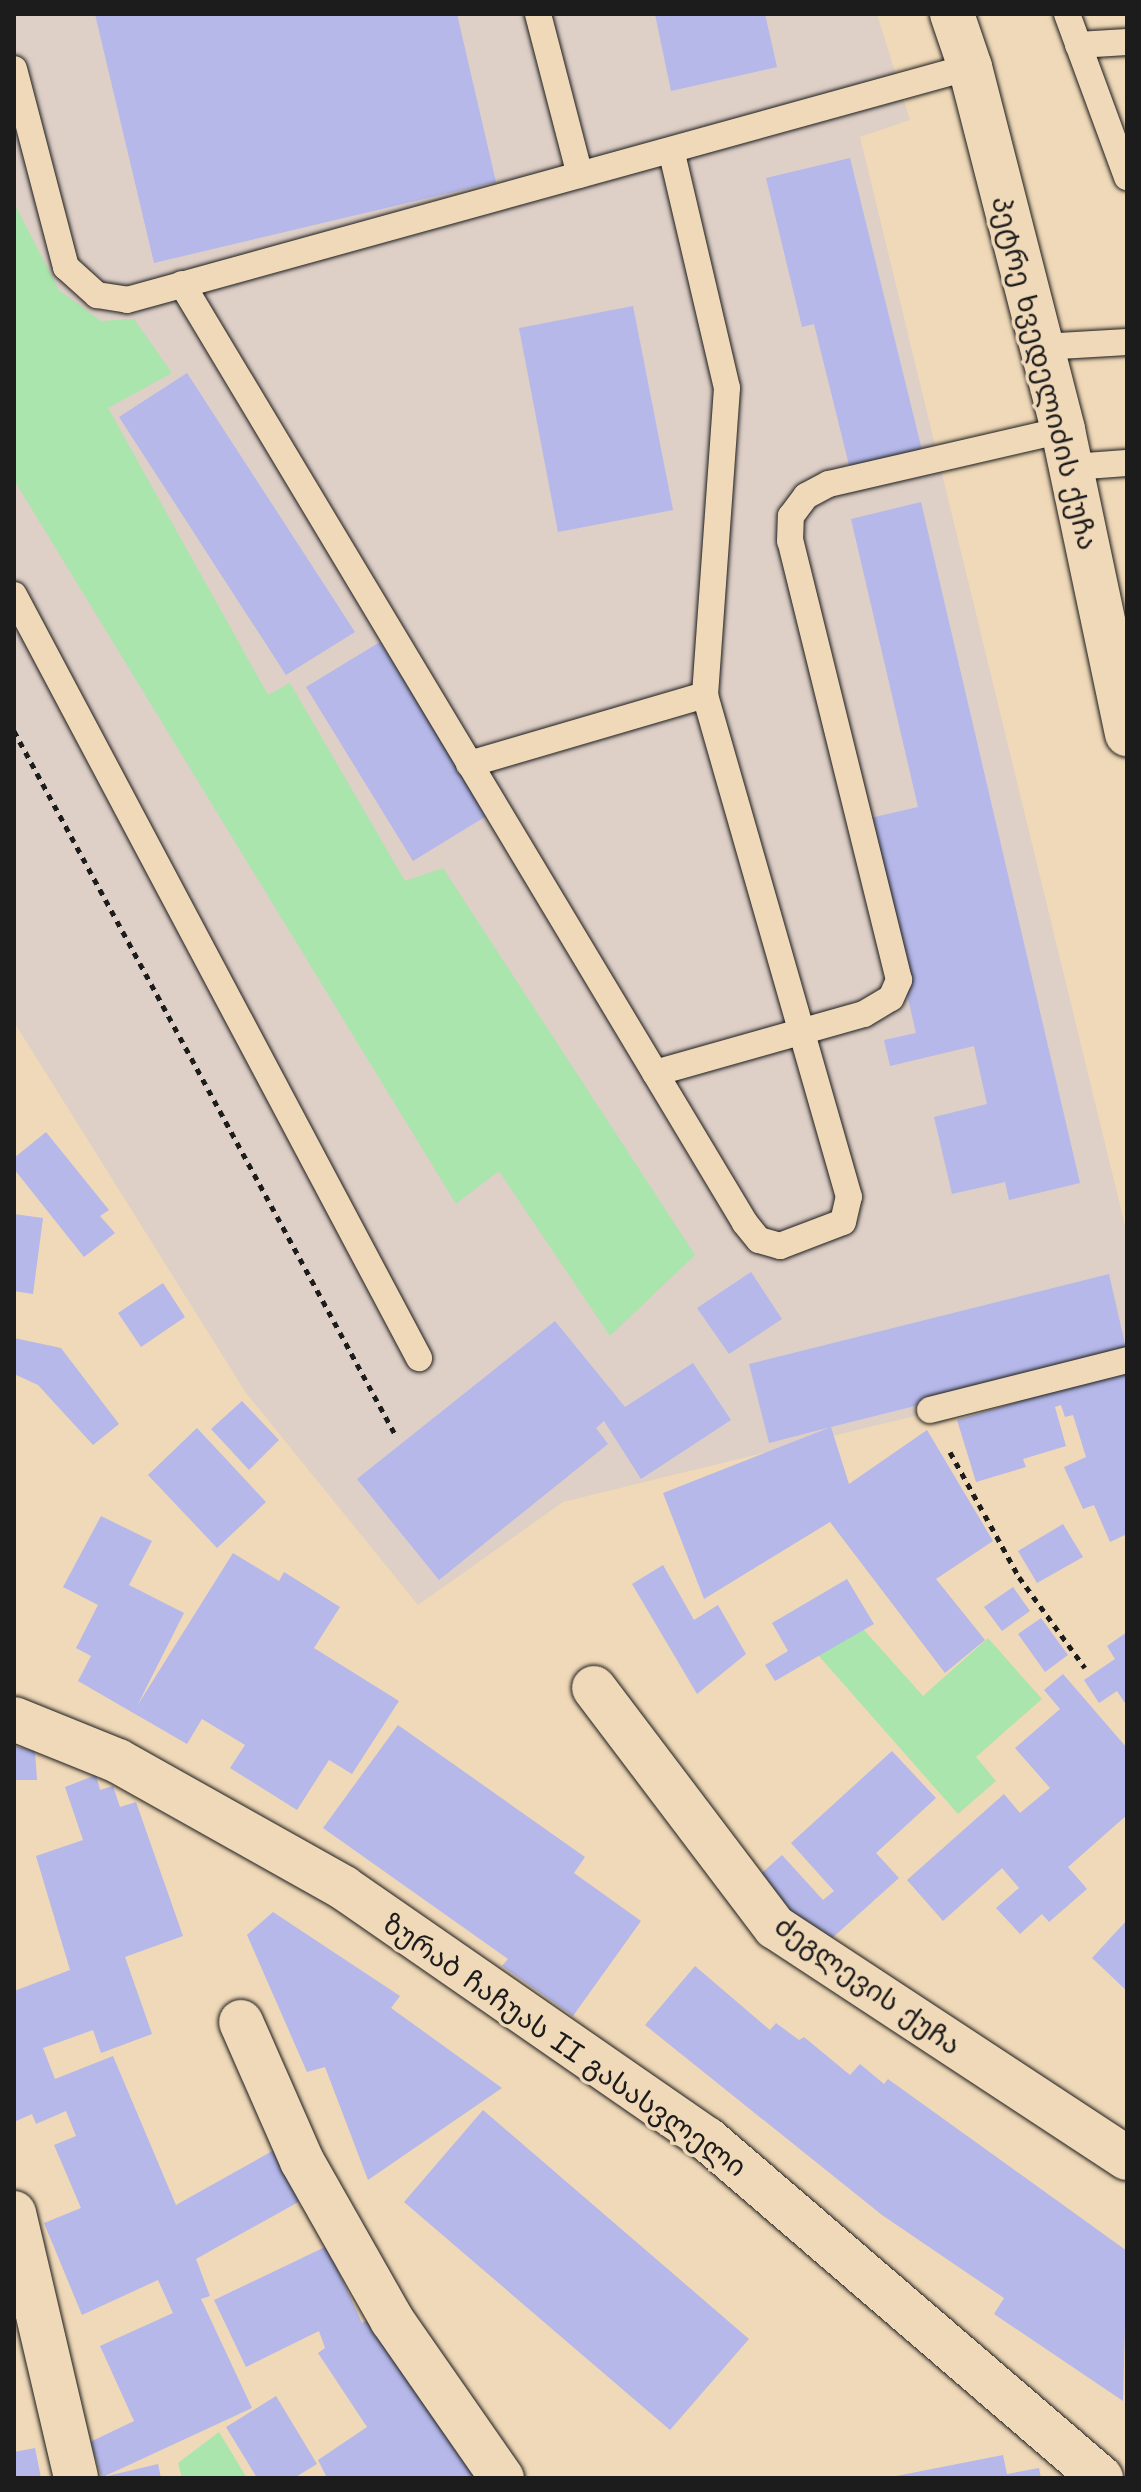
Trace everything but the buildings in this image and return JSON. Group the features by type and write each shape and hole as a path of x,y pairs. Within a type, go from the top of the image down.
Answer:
{"street":[{"name":"პეტრე ხვედელიძის ქუჩა","path":"952,14 970,67 1068,449 1127,733"},
{"name":"ძეგლევის ქუჩა","path":"594,1688 775,1927 1127,2158"},
{"name":"ზურაბ ჩაჩუას II გასასვლელი","path":"14,1719 118,1761 344,1888 707,2139 1101,2478"},
{"path":"241,2022 302,2161 392,2320 502,2478"},
{"path":"14,2213 76,2478"}],"lane":[{"path":"538,14 580,175"},
{"path":"1067,14 1127,176"},
{"path":"1078,45 1127,42"},
{"path":"14,69 66,267 97,295 127,300 970,67"},
{"path":"182,284 745,1223 759,1240 780,1246 843,1222 849,1197 705,695 727,388 671,150"},
{"path":"1042,347 1127,342"},
{"path":"655,1073 864,1014 891,998 899,980 790,541 791,516 806,496 829,484 1068,449 1127,463"},
{"path":"14,595 419,1358"},
{"path":"469,764 705,695"},
{"path":"930,1410 1127,1360"}],"path":[{"path":"14,731 396,1436"},
{"path":"930,1410 1019,1577 1085,1668"}],"shaded area":[{"path":"14,14 877,14 910,120 860,137 1127,1234 1127,1364 563,1502 418,1605 246,1393 14,1022"}],"green space":[{"path":"14,203 59,290 101,321 134,319 172,373 108,408 268,695 290,683 405,881 443,868 695,1255 610,1336 499,1171 456,1204 14,480"},
{"path":"856,1621 923,1696 988,1638 1042,1699 976,1757 996,1781 958,1814 818,1655"},
{"path":"219,2432 247,2478 182,2478 178,2463"}]}
